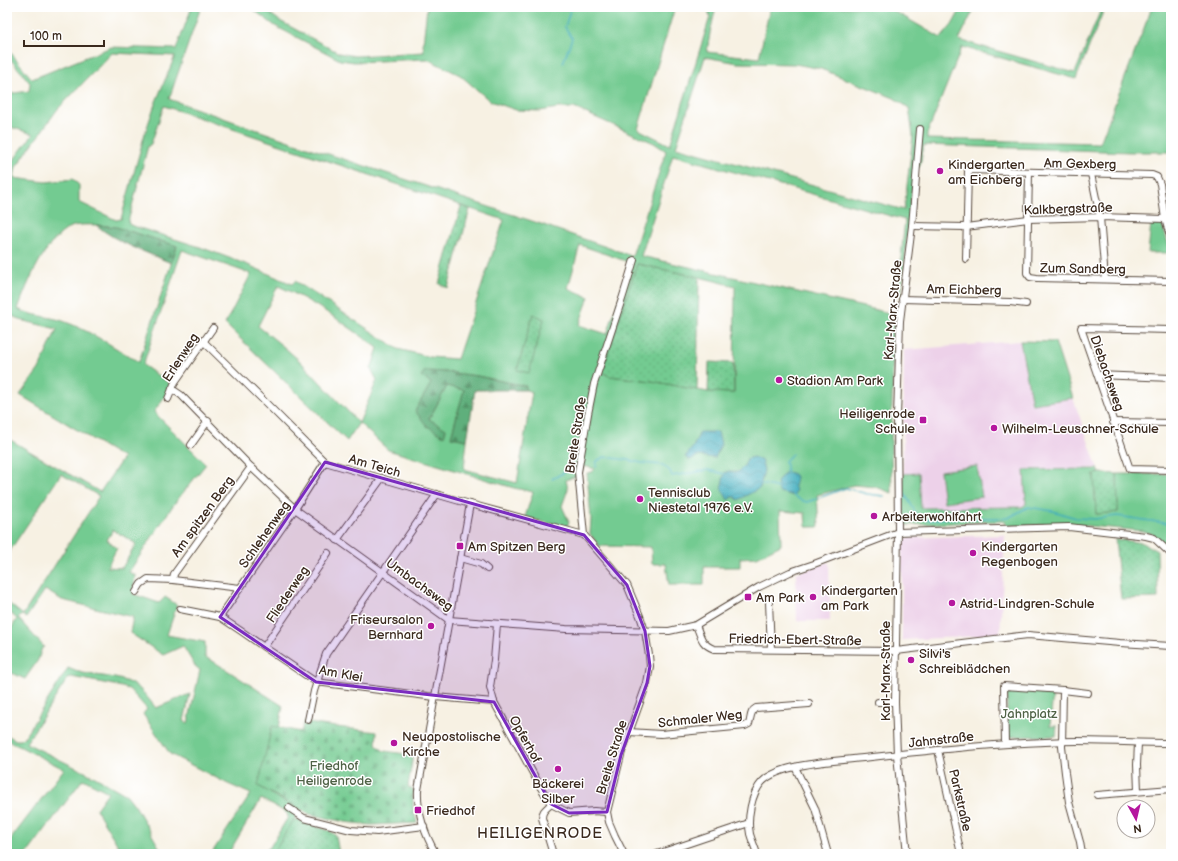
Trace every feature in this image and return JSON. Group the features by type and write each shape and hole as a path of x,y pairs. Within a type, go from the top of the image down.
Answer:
{"street":[{"name":"Karl-Marx-Straße","path":"907,854 897,754 895,702 898,532 898,355 902,299 912,226 920,129"},
{"name":"Am Gexberg","path":"966,227 968,170 1152,176 1156,177 1160,184 1168,219"},
{"path":"1028,219 1029,172"},
{"path":"1091,174 1100,217 1105,279"},
{"name":"Kalkbergstraße","path":"912,226 966,227 1028,219 1100,217 1168,219"},
{"name":"Zum Sandberg","path":"1028,219 1027,273 1030,277 1171,281"},
{"path":"1168,219 1171,238"},
{"path":"966,227 966,259"},
{"name":"Breite Straße","path":"624,854 606,812 621,755 647,683 650,666 645,631 628,585 584,535 578,472 594,384 624,296 634,260"},
{"name":"Am Eichberg","path":"902,299 1010,302 1026,304"},
{"name":"Erlenweg","path":"168,399 175,382 213,328"},
{"name":"Diebachsweg","path":"1171,330 1081,328 1130,469 1171,470"},
{"name":"Am Teich","path":"203,341 325,462 584,535"},
{"path":"1098,375 1171,378"},
{"name":"Umbachsweg","path":"172,389 181,395 251,467 295,509 449,620 566,629 669,631 696,625 742,597 790,572 898,532 1069,528 1154,538 1171,554"},
{"path":"191,445 208,422"},
{"path":"1113,422 1171,423"},
{"name":"Schlehenweg","path":"220,617 295,509 325,462"},
{"name":"Am spitzen Berg","path":"173,580 174,574 251,467"},
{"path":"338,540 382,478"},
{"path":"308,720 316,682 326,654 436,494"},
{"path":"436,854 424,826 419,808 418,790 470,504"},
{"name":"Fliederweg","path":"264,647 328,553"},
{"path":"460,558 481,564 487,569"},
{"path":"136,592 141,584 148,579 173,580 240,588"},
{"path":"769,602 771,649"},
{"name":"Am Klei","path":"180,610 220,617 316,682 435,698 494,702"},
{"name":"Opferhof","path":"497,624 490,687 494,702 538,783 552,804 569,813 594,811 606,812"},
{"name":"Friedrich-Ebert-Straße","path":"696,625 700,637 706,645 714,649 896,651 1028,635 1171,646"},
{"path":"1006,744 1004,686 1088,693"},
{"path":"1063,690 1063,754 1069,802 1082,854"},
{"path":"878,702 895,702"},
{"name":"Schmaler Weg","path":"629,732 661,734 745,726 749,724 751,712 756,708 809,704"},
{"name":"Jahnstraße","path":"749,823 754,794 762,782 772,776 795,767 897,754 1006,744 1077,741 1171,743"},
{"path":"1138,743 1138,791"},
{"name":"Parkstraße","path":"938,750 962,854"},
{"path":"795,767 816,808 828,854"},
{"path":"1097,795 1171,789"},
{"path":"552,804 544,810 542,818 553,854"},
{"path":"289,808 304,818 351,830 377,832 424,826"},
{"path":"657,854 749,823 750,834 757,854"}],"highlighted area":[{"path":"325,462 584,535 627,585 645,631 650,666 647,683 621,755 607,812 569,813 551,804 494,702 316,682 220,617"}],"shaded area":[{"name":"Wilhelm-Leuschner-Schule","path":"1020,341 1032,404 1073,398 1098,469 1090,468 1022,507 921,508 919,473 903,474 904,350"},
{"name":"Astrid-Lindgren-Schule","path":"1005,535 1000,635 902,640 902,538"},
{"name":"Kindergarten am Park","path":"829,562 830,621 797,621 796,573"}],"green space":[{"path":"192,7 201,7 169,99 292,142 538,223 632,256 666,151 654,143 574,108 558,108 540,111 516,110 490,101 460,75 427,59 354,62 340,60 275,26 250,7 261,7 280,21 339,53 355,56 424,52 423,44 427,7 675,7 638,129 670,145 710,17 707,7 716,7 707,52 759,58 770,7 887,7 941,38 952,25 962,7 975,7 959,40 1075,73 1102,7 1105,7 1076,79 962,47 927,134 927,139 1100,143 1152,7 1171,7 1171,152 924,145 920,166 914,171 901,296 897,295 905,220 673,155 641,256 894,314 891,448 892,493 876,487 854,485 817,495 819,527 806,527 805,513 780,511 781,545 757,557 740,558 740,567 704,567 704,585 669,585 666,564 652,564 651,547 599,546 590,534 591,519 587,473 592,472 595,469 584,466 581,474 566,480 568,489 562,506 569,522 566,528 525,517 533,492 514,488 388,450 359,423 347,441 225,324 251,274 182,250 143,365 170,384 167,393 154,412 206,464 174,504 129,572 135,575 133,594 159,603 165,597 177,605 167,635 205,642 205,657 283,706 279,728 272,727 271,794 300,810 273,854 256,854 263,853 270,847 288,817 287,813 261,799 228,854 211,854 251,794 228,784 170,754 143,714 147,709 129,689 71,677 68,678 26,743 95,777 127,795 136,807 163,854 123,854 96,809 108,792 83,779 27,854 7,854 7,844 64,769 7,740 7,735 16,740 21,740 25,736 68,668 84,673 126,681 140,689 156,708 190,694 184,721 188,723 200,670 195,666 183,646 163,655 130,633 133,617 62,600 45,590 26,618 23,615 99,496 61,474 7,555 7,438 100,492 123,458 20,395 39,369 57,329 20,320 7,313 7,170 33,134 7,126 7,94 29,91 30,83 7,55 7,48 32,79 111,47 176,49","holes":["112,53 175,56 155,104 145,133 121,219 116,220 79,202 79,185 73,179 46,182 14,178 16,167 57,110","705,57 738,63 795,64 821,69 894,98 909,108 913,136 904,210 676,147","164,106 504,220 457,359 430,357 398,349 295,281 292,284 248,265 200,247 130,225 128,222 148,146 151,144","80,225 116,227 177,246 139,362 73,325 57,319 18,309 32,275 45,252 61,233 71,227","580,245 631,263 607,334 579,325 589,297 568,288","637,264 735,286 734,393 708,392 652,381 610,376 602,372","278,286 317,306 378,348 371,369 377,380 359,423 300,361 258,326","425,371 477,376 526,386 526,390 532,392 517,483 464,469 467,440 451,437 464,390 447,386 429,419 432,383","113,530 136,544 122,568 107,567 117,548 107,540"]},
{"path":"461,206 470,209 448,288 439,284"},
{"path":"1151,223 1162,224 1171,253 1148,253"},
{"path":"96,225 116,227 177,246 171,263 122,242"},
{"path":"637,264 699,277 697,390 652,381 609,376 602,372"},
{"path":"533,314 544,319 529,373 517,370"},
{"path":"1020,341 1055,342 1073,398 1032,404"},
{"path":"709,362 733,363 734,393 708,392"},
{"path":"425,371 477,376 526,386 526,390 475,390 467,440 451,437 464,390 447,386 429,419 446,429 444,436 427,426 415,411 431,383 421,376"},
{"path":"977,466 982,497 944,502 940,471"},
{"path":"1098,469 1100,473 1094,474 1096,514 1118,512 1117,474 1171,474 1171,548 1152,534 1143,531 1068,524 1006,526 1005,521 904,525 903,474 919,473 921,508 1022,507 1026,504 1024,470"},
{"path":"1094,474 1117,474 1118,512 1096,514"},
{"path":"1115,539 1143,543 1157,551 1158,598 1121,599"},
{"path":"7,602 23,615 18,618 44,647 42,648 38,660 25,679 7,671 7,635 17,619 7,610"},
{"name":"Jahnplatz","path":"1007,689 1053,693 1050,726 1057,726 1056,736 1007,737"},
{"name":"Friedhof Heiligenrode","path":"304,722 377,732 376,745 384,751 413,755 408,787 413,789 413,808 417,823 371,825 345,822 309,814 258,786 272,726 301,732"},
{"path":"294,819 330,831 336,836 339,854 273,854"}],"water":[{"path":"700,432 718,432 721,444 715,458 698,456 690,460 685,457 693,447"},
{"path":"753,457 762,461 764,470 760,488 738,500 735,497 732,497 728,500 721,488 725,472 738,472 744,466 747,459"},
{"path":"787,472 796,476 794,487 796,489 794,496 779,492 777,482 783,474"}],"waterway":[{"path":"563,63 572,38 565,27 571,7"},
{"path":"787,472 785,461 792,454"},
{"path":"596,467 597,461 604,457 663,465 670,471 672,476 708,470 725,474"},
{"path":"552,479 574,467"},
{"path":"761,484 779,488"},
{"path":"793,495 800,500 807,502 846,488 867,494 884,496"},
{"path":"904,492 918,517 931,520 947,518 1008,518 1028,507 1053,511 1076,518 1094,519 1117,516 1171,524"}],"place":[{"name":"Kindergarten am Eichberg","path":"940,171"},
{"name":"Stadion Am Park","path":"779,380"},
{"name":"Heiligenrode Schule","path":"923,420"},
{"name":"Wilhelm-Leuschner-Schule","path":"994,428"},
{"name":"Tennisclub Niestetal 1976 e.V.","path":"640,499"},
{"name":"Arbeiterwohlfahrt","path":"874,516"},
{"name":"Am Spitzen Berg","path":"460,546"},
{"name":"Kindergarten Regenbogen","path":"973,553"},
{"name":"Am Park","path":"748,597"},
{"name":"Kindergarten am Park","path":"813,597"},
{"name":"Astrid-Lindgren-Schule","path":"952,603"},
{"name":"Friseursalon Bernhard","path":"431,626"},
{"name":"Silvi's Schreiblädchen","path":"911,660"},
{"name":"Neuapostolische Kirche","path":"394,743"},
{"name":"Bäckerei Silber","path":"558,769"},
{"name":"Friedhof","path":"418,810"}],"district":[{"name":"HEILIGENRODE","path":"540,833"}]}
